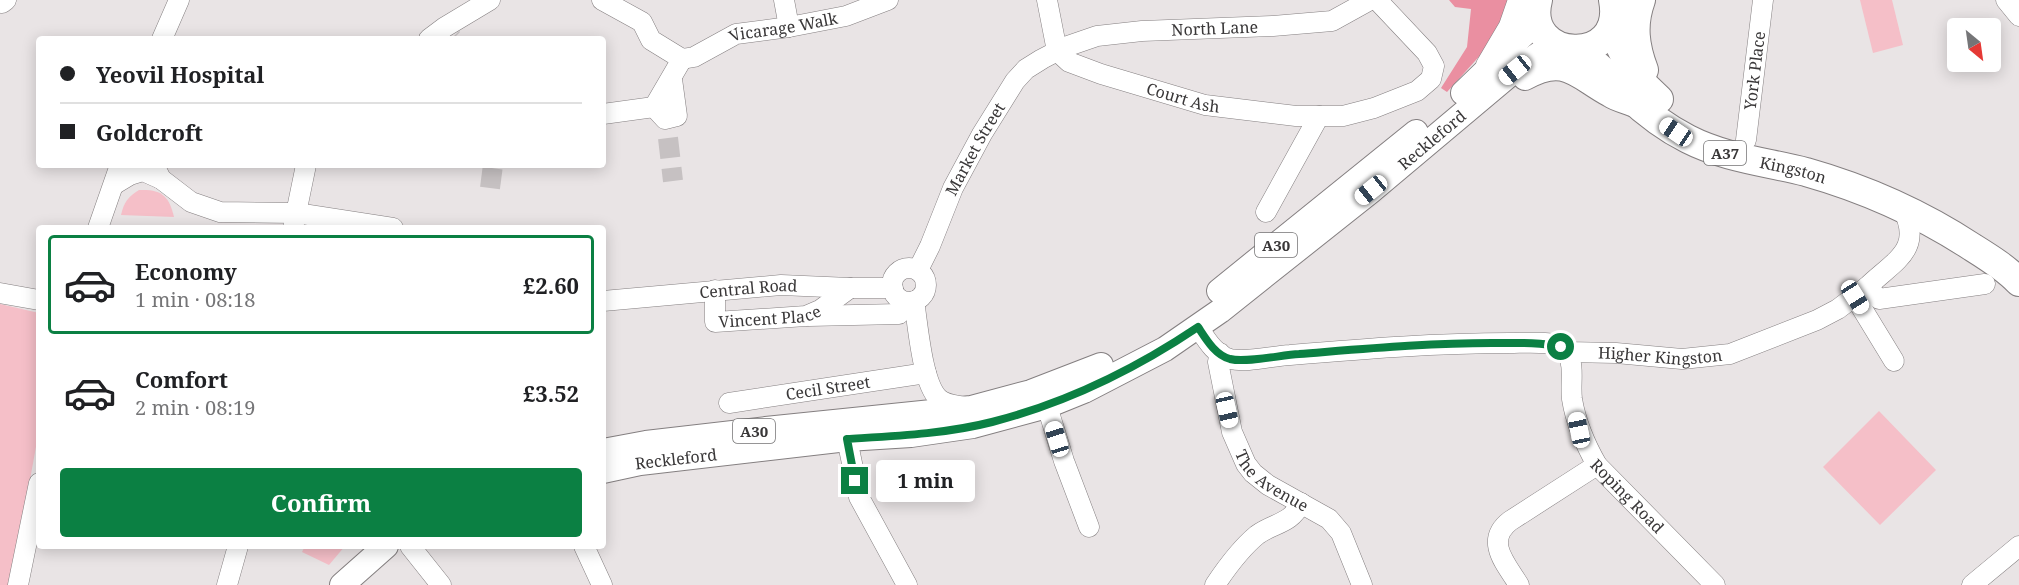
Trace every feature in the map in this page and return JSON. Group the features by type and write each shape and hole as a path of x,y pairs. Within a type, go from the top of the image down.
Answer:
{"highway":[{"name":"Kingston","path":"1531,4 1542,31 1555,44 1597,64 1649,102 1688,139 1715,150 1826,178 1902,207 1971,246 1997,263 2019,282"},
{"name":"Kingston","path":"1620,7 1634,75 1649,102 1668,106 1720,133 1831,162 1898,187 1942,208 2019,260"},
{"path":"1569,49 1583,49 1599,42 1620,7 1634,28 1649,102"}],"main road":[{"name":"Reckleford","path":"606,451 646,443 971,408 1031,392 1086,373 1156,336 1200,306 1477,80 1524,34 1531,4"},
{"name":"Reckleford","path":"606,470 640,463 847,439 911,435 973,426 1047,406 1125,371 1165,349 1198,327 1286,260 1530,59 1569,49"},
{"path":"1457,119 1533,74 1557,67 1576,72 1611,96 1649,102"},
{"path":"322,585 357,549"},
{"path":"342,585 383,549"}],"street":[{"path":"163,36 179,0"},
{"path":"449,32 490,0"},
{"path":"784,0 789,27"},
{"name":"Vicarage Walk","path":"682,59 694,57 736,34 846,16 888,0"},
{"path":"1047,0 1057,51"},
{"name":"North Lane","path":"1057,51 1097,36 1142,30 1274,26 1332,21 1370,0"},
{"name":"Court Ash","path":"1057,51 1069,62 1101,74 1205,105 1319,117 1343,116 1374,108 1417,91 1431,79 1434,66 1426,53 1377,0"},
{"name":"York Place","path":"1746,140 1763,0"},
{"path":"2006,0 2019,16"},
{"path":"605,1 642,22 651,40 682,59 672,79 662,121 606,114"},
{"name":"Market Street","path":"918,270 965,164 1015,81 1026,69 1057,51"},
{"path":"1266,213 1319,117"},
{"path":"295,220 305,168"},
{"path":"99,225 117,174 130,175 143,171 157,172 191,202 220,212 356,225"},
{"name":"Higher Kingston","path":"1220,353 1228,358 1240,360 1325,352 1477,343 1552,345 1561,347 1567,352 1616,353 1682,359 1730,354 1817,320 1838,309 1861,292 1905,252 1910,241 1911,229 1902,207"},
{"path":"806,316 907,308 923,295 926,289 925,278 918,270 907,268 897,273 894,277 893,288 907,308 928,379 938,398 947,404 971,408"},
{"path":"1861,292 1880,298 1975,282"},
{"name":"Central Road","path":"606,301 781,285 893,288"},
{"name":"Vincent Place","path":"715,290 715,322 806,316 820,310 850,288"},
{"path":"1861,292 1894,361"},
{"path":"0,293 36,299"},
{"path":"1198,327 1209,344 1220,353"},
{"name":"Roping Road","path":"1567,352 1572,367 1572,398 1579,430 1597,465 1715,585"},
{"name":"The Avenue","path":"1220,353 1218,362 1232,432 1246,464 1268,485 1329,519 1341,533 1362,585"},
{"path":"905,415 919,405 928,379"},
{"name":"Cecil Street","path":"729,403 928,379"},
{"path":"1047,406 1064,461 1089,527"},
{"path":"847,439 859,497 907,585"},
{"path":"1519,585 1498,550 1498,538 1502,528 1510,520 1597,465"},
{"path":"18,585 36,498"},
{"path":"1215,585 1241,550 1259,534 1291,518 1296,514 1301,503"},
{"path":"1972,585 2019,546"},
{"path":"227,585 237,549"},
{"path":"412,549 441,585"},
{"path":"585,549 602,585"}],"shaded area":[{"path":"1449,0 1512,0 1485,50 1447,92 1441,88 1467,47 1471,9 1455,7"},
{"path":"1860,0 1892,0 1903,45 1873,53"},
{"path":"139,190 153,191 163,195 170,204 174,217 121,215 127,200"},
{"path":"0,304 36,312 36,447 11,585 0,585"},
{"path":"1879,411 1936,470 1880,525 1823,467"},
{"path":"304,549 342,549 329,565 302,552"}],"tunnel":[{"path":"668,138 673,181"},
{"path":"490,188 493,168"}],"route":[{"path":"855,481 847,439 911,435 973,426 1047,406 1125,371 1165,349 1198,327 1209,344 1220,353 1228,358 1240,360 1477,343 1518,343 1561,347"}]}
